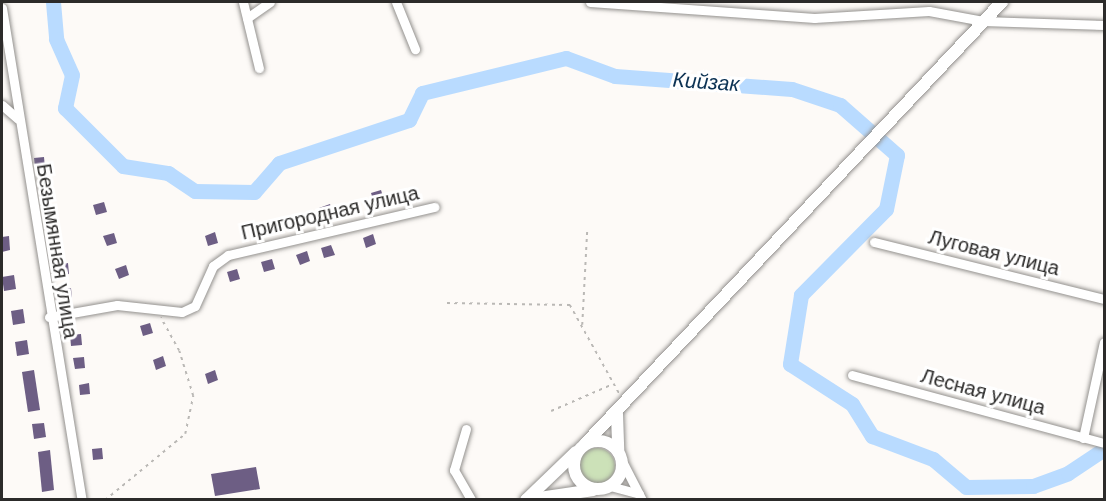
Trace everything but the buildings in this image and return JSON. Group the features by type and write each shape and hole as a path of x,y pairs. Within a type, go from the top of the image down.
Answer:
{"main road":[{"path":"527,499 621,409 1002,2"},
{"path":"606,487 620,457 621,409"},
{"path":"581,447 603,441 620,457"},
{"path":"581,447 577,477 606,487"},
{"path":"527,499 606,487"}],"street":[{"path":"243,2 259,68"},
{"path":"247,18 270,2"},
{"path":"396,2 415,50"},
{"path":"590,2 814,18 929,11 983,21 1104,25"},
{"name":"Безымянная улица","path":"2,8 50,317 82,500"},
{"path":"2,105 18,119"},
{"name":"Пригородная улица","path":"50,317 117,305 182,312 195,306 213,266 228,255 434,207"},
{"name":"Луговая улица","path":"874,242 1104,299"},
{"path":"1083,438 1104,342"},
{"name":"Лесная улица","path":"852,375 1104,443"},
{"path":"466,429 454,470 471,500"},
{"path":"620,457 641,497"},
{"path":"606,487 641,497"}],"path":[{"path":"582,326 587,230"},
{"path":"447,303 570,306 614,384 621,409"},
{"path":"105,500 184,434 193,396 179,351 156,308"},
{"path":"551,411 614,384"}],"green space":[{"path":"597,448 610,453 615,466 610,479 597,484 584,479 579,466 584,453"}],"waterway":[{"name":"Кийзак","path":"53,2 56,39 72,75 65,108 123,166 168,173 195,191 254,192 279,163 409,120 422,93 566,58 615,76 792,89 840,105 897,155 886,209 801,295 790,364 852,404 872,436 933,459 966,487 1033,486 1068,473 1104,449"}]}
